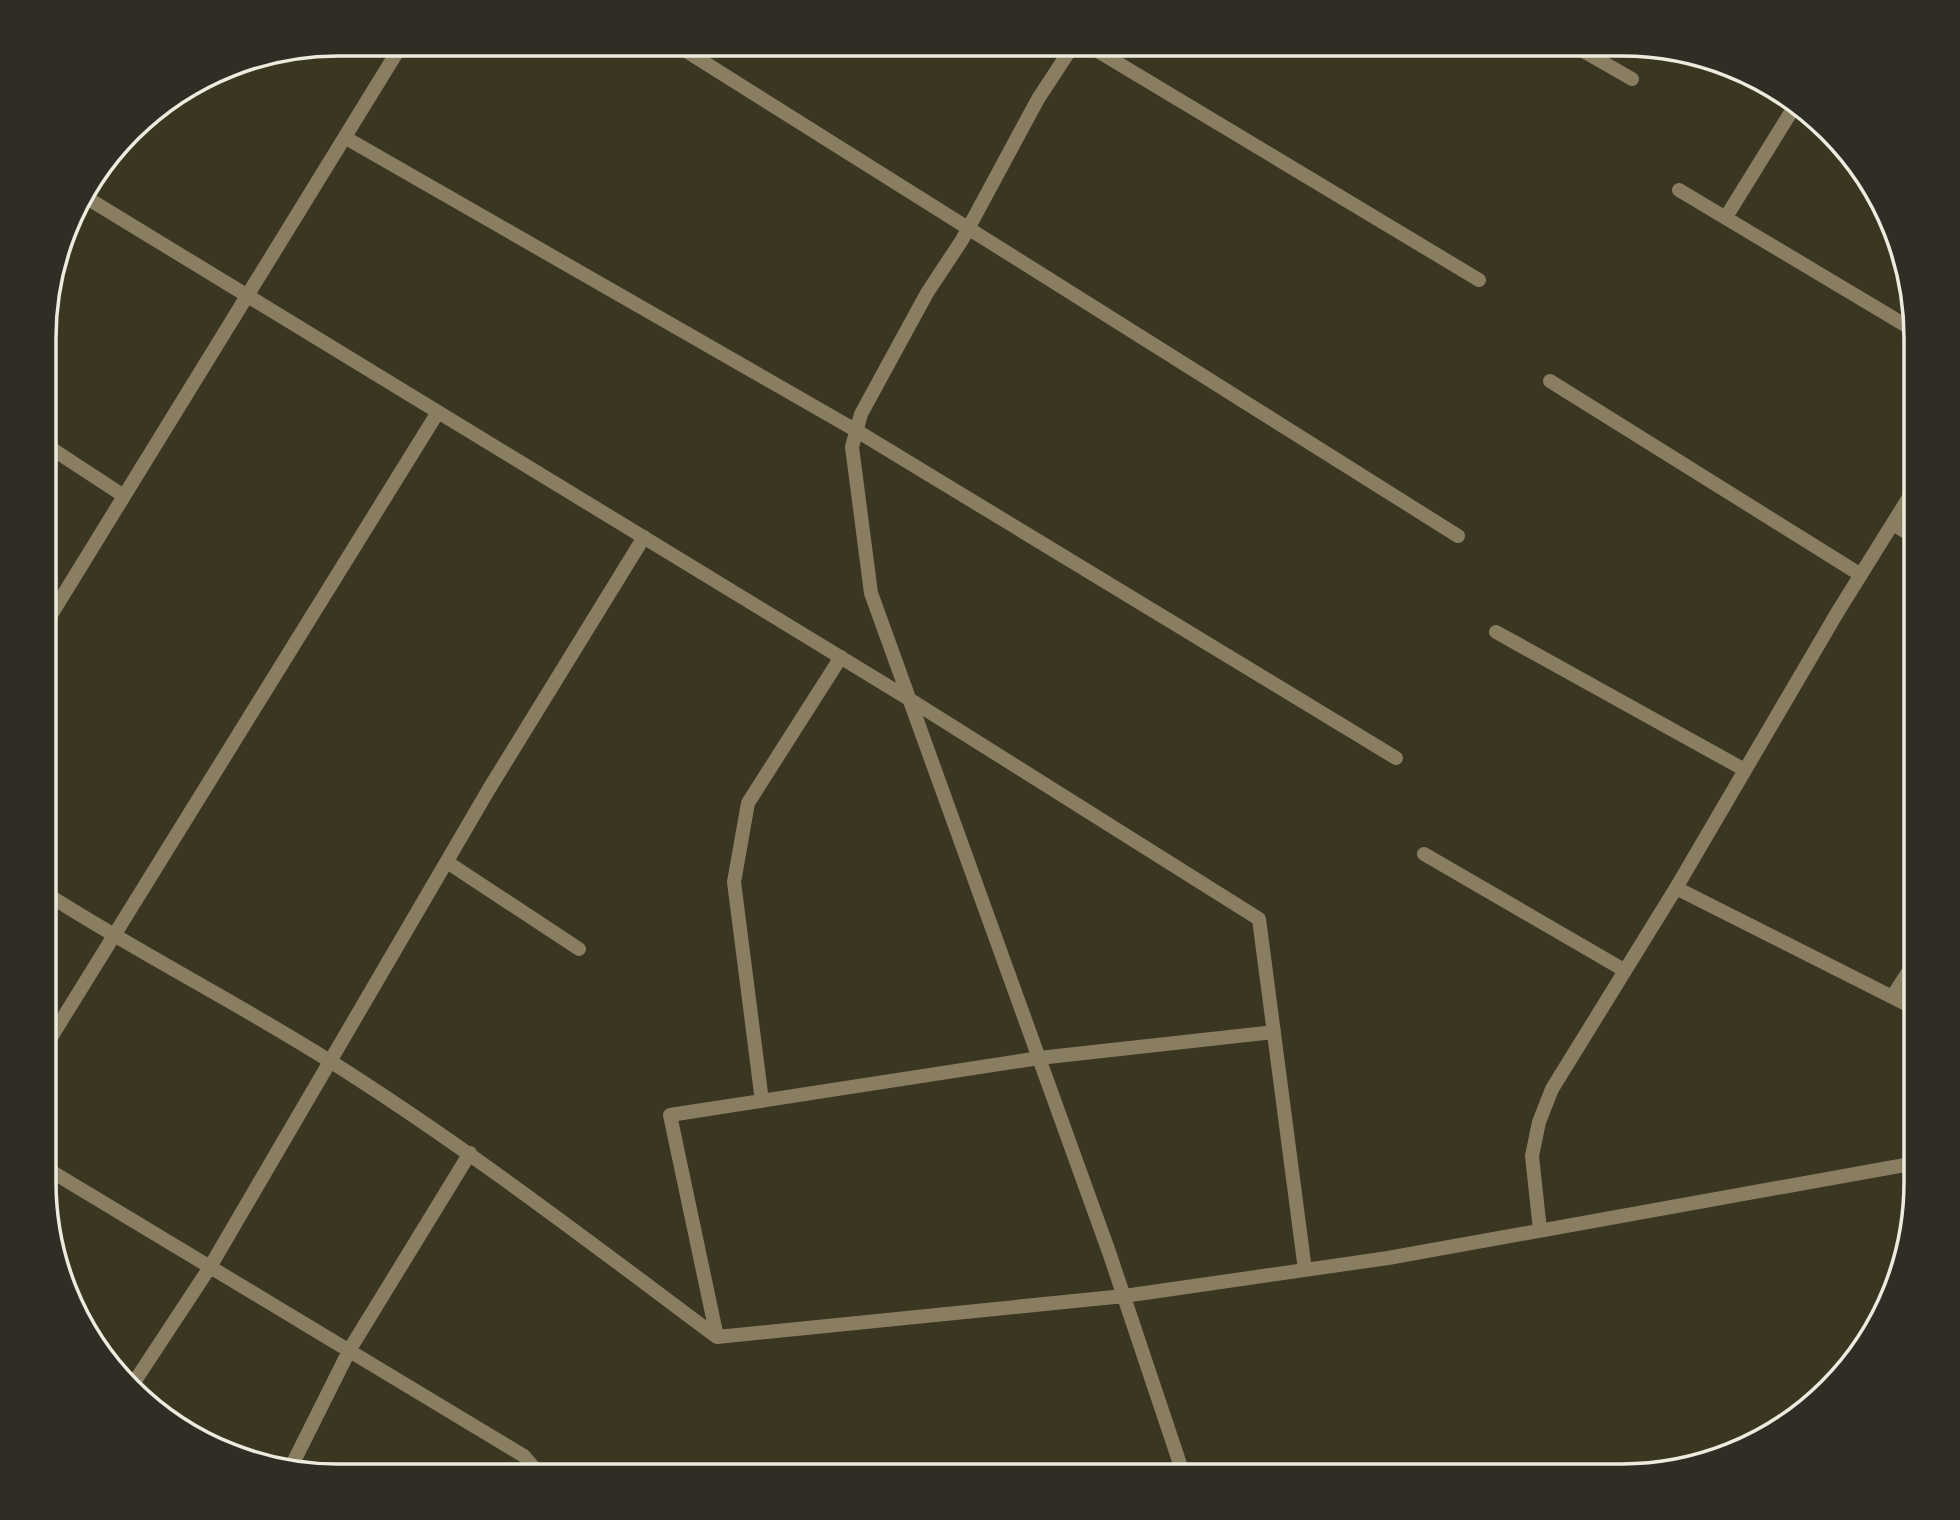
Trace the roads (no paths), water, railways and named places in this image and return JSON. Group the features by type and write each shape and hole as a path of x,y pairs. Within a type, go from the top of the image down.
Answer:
{"street":[{"path":"56,607 395,56"},
{"path":"694,56 1458,536"},
{"path":"1066,56 1038,99 969,228 921,304 861,414 852,447 871,593 1124,1296 1180,1464"},
{"path":"1106,56 1479,279"},
{"path":"1592,56 1632,79"},
{"path":"1726,217 1791,112"},
{"path":"346,138 857,431 1396,758"},
{"path":"1679,190 1903,324"},
{"path":"92,201 841,657 1259,919 1305,1270"},
{"path":"1550,381 1861,575"},
{"path":"56,1029 438,412"},
{"path":"56,452 124,496"},
{"path":"1540,1230 1532,1156 1539,1122 1552,1089 1676,888 1904,506"},
{"path":"1893,524 1904,531"},
{"path":"136,1380 210,1267 447,862 644,537"},
{"path":"1496,632 1745,770"},
{"path":"762,1101 734,882 748,803 841,657"},
{"path":"1424,854 1624,970"},
{"path":"447,862 579,949"},
{"path":"1676,888 1904,1003"},
{"path":"56,900 331,1062 470,1153 717,1337 1124,1296 1305,1270 1904,1165"},
{"path":"1892,997 1904,978"},
{"path":"717,1337 670,1115 1039,1058 1274,1032"},
{"path":"294,1461 350,1349 470,1153"},
{"path":"56,1174 350,1349 524,1456 531,1464"}]}
